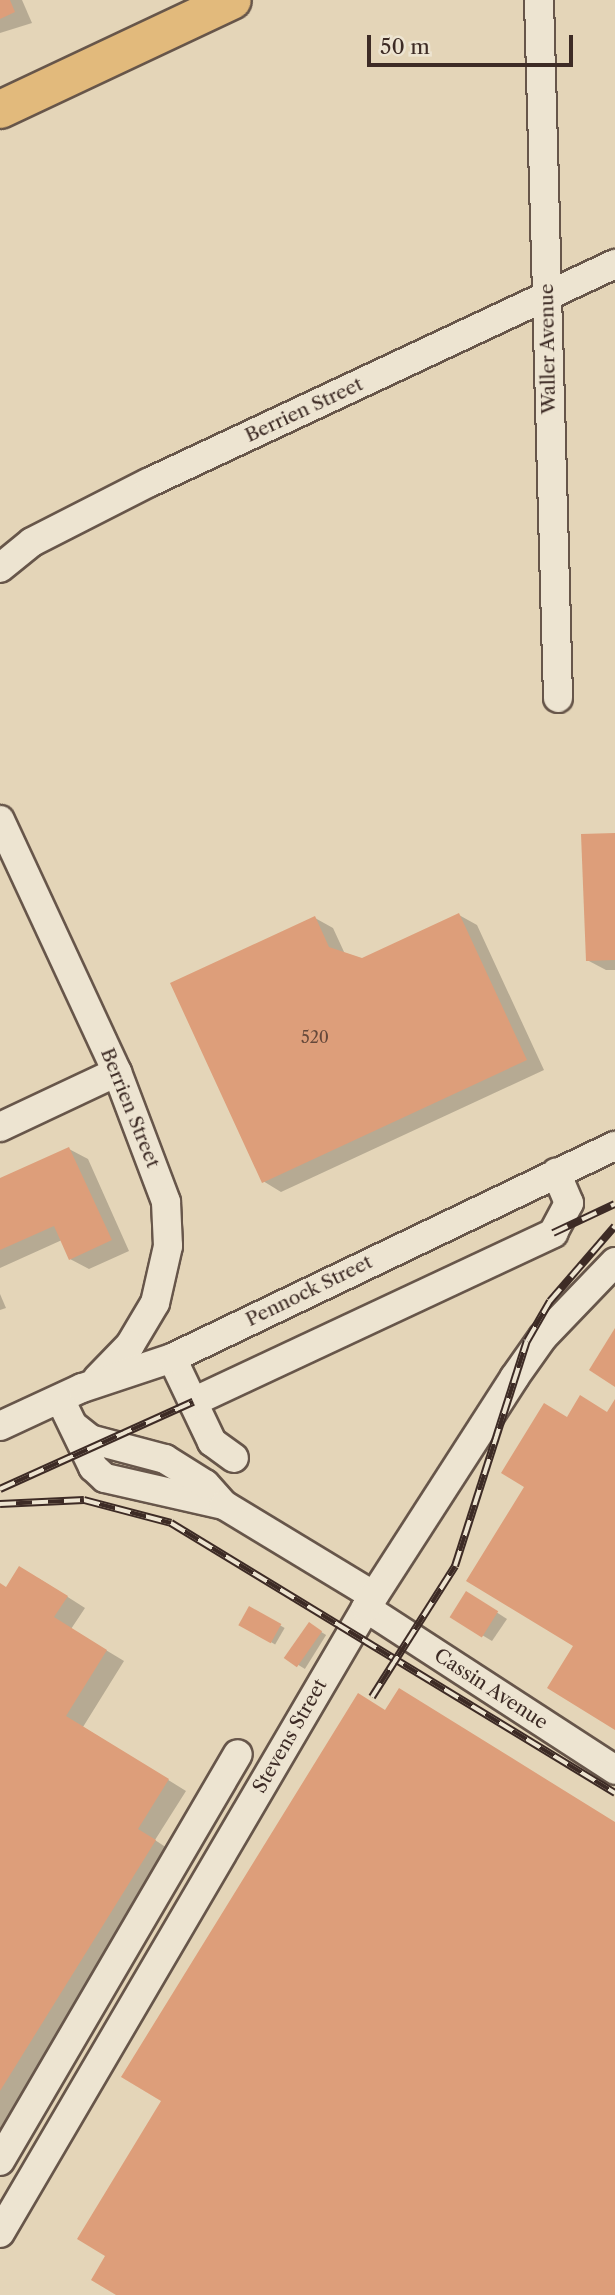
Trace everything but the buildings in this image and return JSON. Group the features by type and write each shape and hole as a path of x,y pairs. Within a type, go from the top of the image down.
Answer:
{"main road":[{"path":"0,109 232,0"}],"street":[{"name":"Waller Avenue","path":"539,0 558,698"},
{"name":"Berrien Street","path":"0,568 32,542 128,493 615,264"},
{"name":"Berrien Street","path":"0,820 117,1072 162,1187 168,1246 160,1290 141,1330 116,1363 71,1394"},
{"path":"0,1127 117,1072"},
{"name":"Pennock Street","path":"0,1426 71,1394 172,1357 615,1146"},
{"path":"193,1402 553,1233 569,1203 556,1173"},
{"name":"Stevens Street","path":"0,2233 370,1602 521,1367 579,1297 615,1262"},
{"path":"172,1357 212,1443 234,1458"},
{"name":"Cassin Avenue","path":"71,1394 74,1426 93,1467 105,1478 224,1505 615,1770"},
{"name":"Stevens Street","path":"0,2161 238,1754"}],"railway":[{"path":"553,1233 615,1204"},
{"path":"372,1697 455,1566 527,1341 550,1301 615,1226"},
{"path":"0,1489 193,1402"},
{"path":"0,1504 84,1500 171,1523 615,1793"}]}
